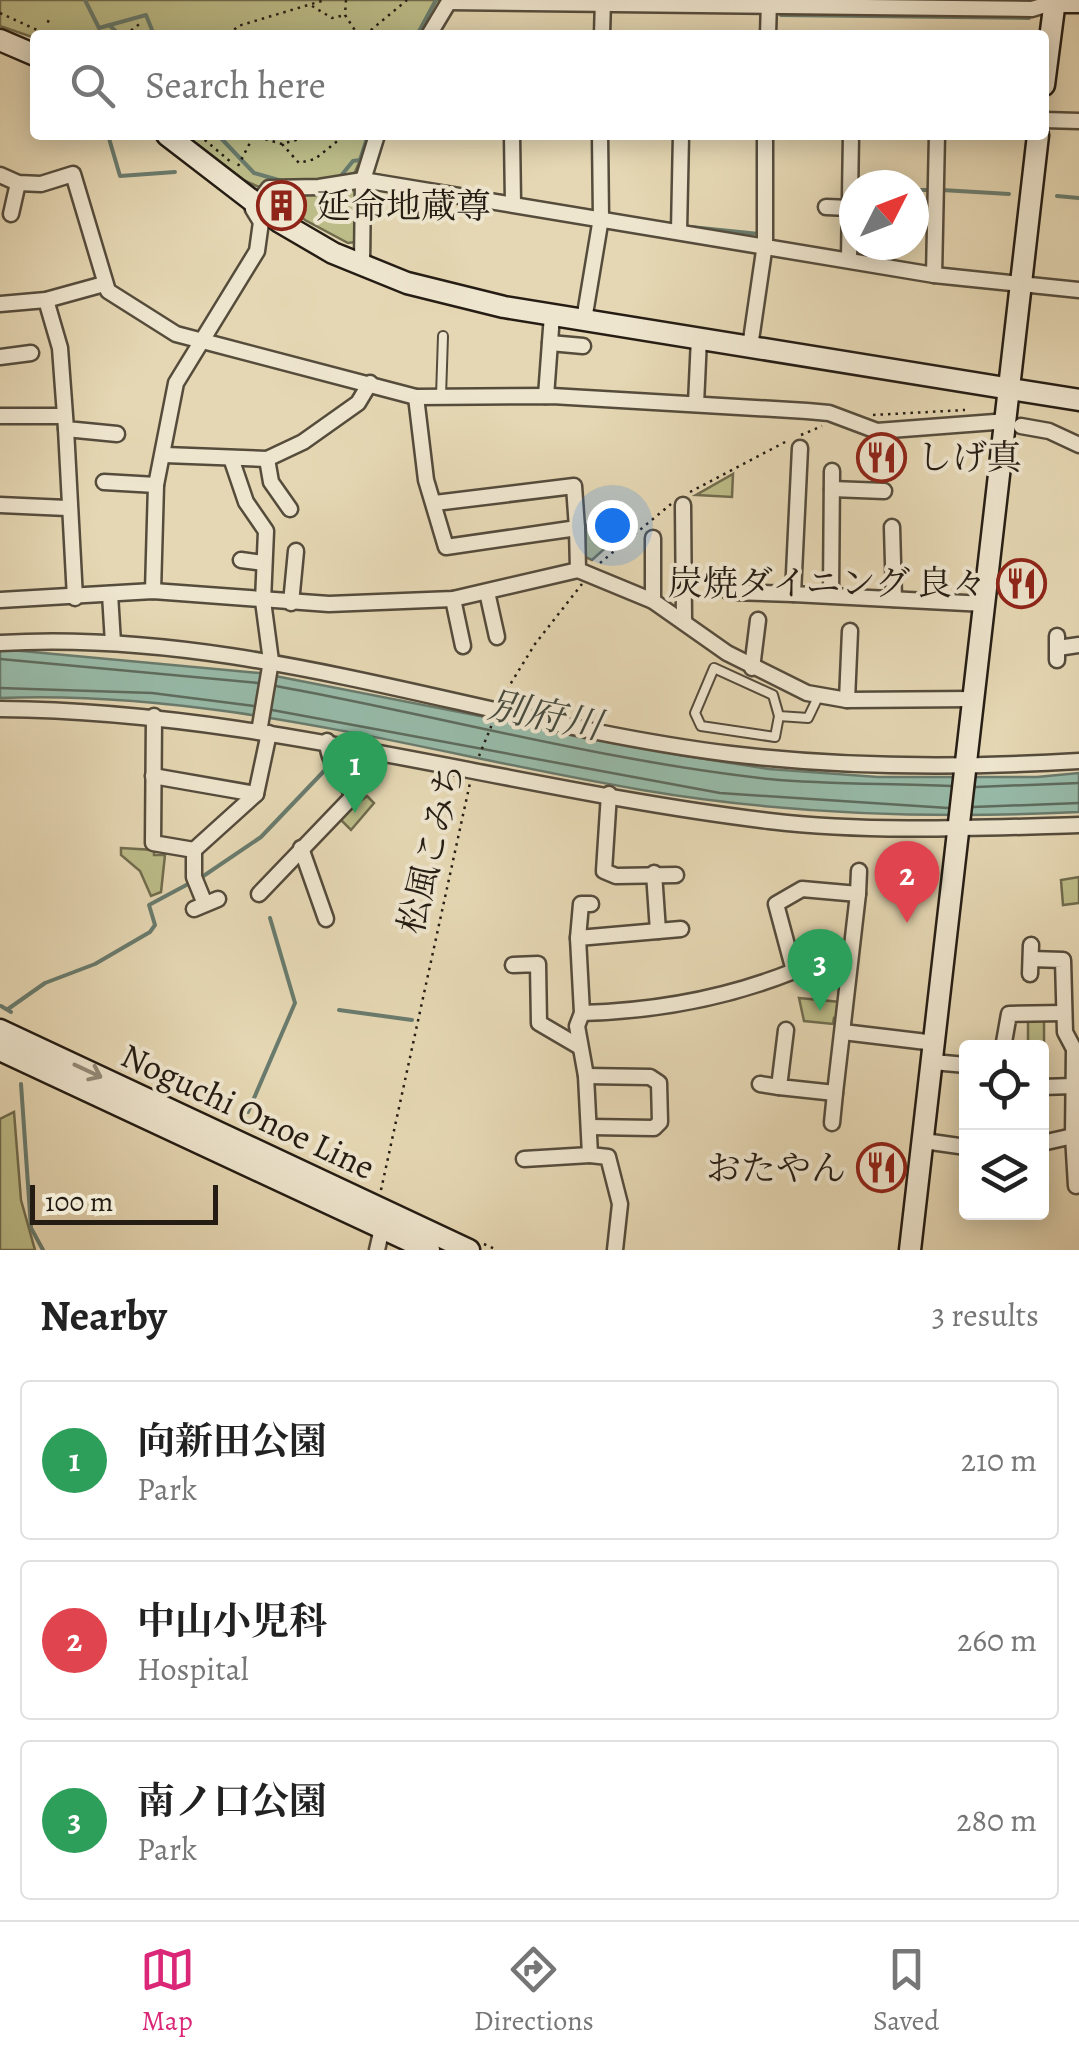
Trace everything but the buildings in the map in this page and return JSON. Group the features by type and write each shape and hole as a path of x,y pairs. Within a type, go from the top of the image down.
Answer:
{"street":[{"path":"1049,38 1053,0"},
{"path":"432,30 450,1 967,4 1033,9 1053,0 1079,2"},
{"path":"602,30 603,2"},
{"path":"768,30 769,3"},
{"path":"0,40 30,53"},
{"path":"1049,120 1079,121"},
{"path":"172,140 256,205 334,254 454,296 1079,400"},
{"path":"362,266 363,180 375,140"},
{"path":"512,140 513,200"},
{"path":"584,320 601,214 600,140"},
{"path":"679,232 681,140"},
{"path":"750,347 765,244 765,140"},
{"path":"851,140 851,170"},
{"path":"934,275 937,140"},
{"path":"910,1250 985,604 1014,424 1011,388 1037,140"},
{"path":"0,175 41,184 73,174 108,291 176,334 200,342 416,396 546,396 829,413 877,431 1014,424 1049,431 1079,445"},
{"path":"153,591 156,485 165,455 176,383 257,251 261,225 253,208 269,188 319,187 363,180 601,214 679,232 839,258"},
{"path":"11,214 18,182"},
{"path":"826,207 839,208"},
{"path":"849,260 1022,287 1079,290"},
{"path":"0,304 46,300 104,284"},
{"path":"46,300 60,348 66,508 75,598"},
{"path":"546,396 552,315"},
{"path":"696,404 699,338"},
{"path":"550,343 583,346"},
{"path":"7,351 30,353"},
{"path":"165,455 232,461 267,459 303,442 358,404 370,383"},
{"path":"416,396 426,480 446,547 578,528"},
{"path":"0,416 64,422 118,434"},
{"path":"793,594 795,456"},
{"path":"267,459 272,482 290,509"},
{"path":"194,850 256,794 271,661 263,601 266,532 246,502 232,461"},
{"path":"830,595 832,471"},
{"path":"104,482 156,485"},
{"path":"435,503 574,486 585,572"},
{"path":"832,489 884,490"},
{"path":"681,501 688,558 684,621"},
{"path":"0,505 66,508"},
{"path":"888,534 894,599"},
{"path":"652,601 653,538"},
{"path":"292,603 296,551"},
{"path":"241,560 264,563"},
{"path":"0,600 153,591 292,603 453,599 585,572 652,601 752,668 819,695 847,700 974,699"},
{"path":"488,592 498,637"},
{"path":"729,592 985,604"},
{"path":"110,594 114,643"},
{"path":"453,599 462,646"},
{"path":"752,668 758,620"},
{"path":"847,700 850,631"},
{"path":"0,642 114,643 271,661 730,754 968,768 1079,761"},
{"path":"1057,648 1079,645"},
{"path":"0,708 154,716 327,741 609,794 819,826 1079,825"},
{"path":"154,716 153,843 194,850"},
{"path":"259,894 352,797 352,790 328,764 327,741"},
{"path":"154,776 256,794"},
{"path":"609,794 604,870 616,876 676,875"},
{"path":"302,848 326,918"},
{"path":"194,850 196,881 206,904"},
{"path":"832,1122 859,871"},
{"path":"654,873 658,931"},
{"path":"582,1013 620,1012 741,992 794,971 776,904 802,889 858,894"},
{"path":"590,1155 586,1076 577,1026 582,1013 580,904 591,904"},
{"path":"578,938 681,929"},
{"path":"1030,959 1063,960 1065,1032 1077,1049 1073,1086 1076,1186"},
{"path":"513,964 538,964 539,1024 580,1048"},
{"path":"1004,1040 1009,1014 1064,1013"},
{"name":"Noguchi Onoe Line","path":"0,1030 379,1217 429,1250"},
{"path":"780,1087 786,1030"},
{"path":"842,1032 959,1062"},
{"name":"Noguchi Onoe Line","path":"0,1050 379,1217 469,1250"},
{"path":"586,1076 650,1077 659,1083 660,1122 654,1128 590,1127"},
{"path":"760,1084 834,1093"},
{"path":"1049,1087 1073,1086"},
{"path":"1049,1141 1073,1136"},
{"path":"924,1141 959,1146"},
{"path":"524,1159 608,1156 620,1221 613,1236 615,1250"},
{"path":"377,1250 379,1217"}],"lane":[{"path":"441,396 443,336"},
{"path":"714,668 774,695 780,716 775,738 702,726 695,713 714,668"},
{"path":"780,716 808,718 819,695"}],"path":[{"path":"234,30 325,0"},
{"path":"346,0 345,15 355,30"},
{"path":"371,30 407,0"},
{"path":"312,5 323,15 345,15"},
{"path":"0,13 37,30"},
{"path":"132,30 142,22"},
{"path":"205,140 237,167 250,140"},
{"path":"267,140 282,144 296,140"},
{"path":"282,144 299,162 316,158 339,140"},
{"name":"松風こみち","path":"379,1217 455,838 474,769 498,708 535,644 585,572 681,501 767,449 844,419 918,410 978,412"}],"green space":[{"path":"0,0 441,0 423,30 30,30 30,36 0,26"},
{"path":"191,140 369,140 352,179 259,187 243,180"},
{"path":"359,185 356,242 348,243 305,220 283,197 286,192"},
{"path":"733,474 732,497 696,495"},
{"path":"632,524 592,560 585,557 586,525"},
{"path":"367,796 374,803 351,830 339,818"},
{"path":"121,848 154,850 154,855 165,855 161,892 151,896 140,871 121,855"},
{"path":"1079,877 1079,903 1063,905 1061,880"},
{"path":"799,998 840,1002 839,1019 834,1018 833,1024 804,1021"},
{"path":"1028,1020 1044,1020 1044,1040 1028,1040"},
{"path":"14,1112 21,1200 35,1250 0,1250 0,1119"}],"water":[{"name":"別府川","path":"0,649 260,673 769,769 878,777 1037,777 1079,773 1079,812 915,815 751,805 642,790 243,714 81,698 0,698"}],"waterway":[{"path":"85,0 99,28 146,15 152,30"},
{"path":"420,30 436,0"},
{"path":"781,15 1029,18"},
{"path":"109,25 114,30"},
{"path":"109,140 120,176 175,172"},
{"path":"223,140 254,173 282,181"},
{"path":"340,177 353,161 360,160 366,140"},
{"path":"377,175 391,178"},
{"path":"420,183 510,197"},
{"path":"942,190 1009,194"},
{"path":"1057,196 1079,198"},
{"path":"519,199 598,212"},
{"path":"642,220 672,224"},
{"path":"691,227 759,234"},
{"path":"199,879 261,837 325,770"},
{"path":"8,1009 45,983 95,964 150,932 155,925 149,905 190,883"},
{"path":"248,1112 295,1003 270,918"},
{"path":"1,1006 11,1012"},
{"path":"339,1010 412,1020"},
{"path":"21,1084 31,1228 43,1250"}],"place":[{"name":"延命地蔵尊","path":"281,206"},
{"name":"しげ真","path":"882,457"},
{"name":"炭焼ダイニング 良々","path":"1022,583"},
{"name":"向新田公園","path":"355,813"},
{"name":"中山小児科","path":"907,923"},
{"name":"南ノ口公園","path":"820,1011"},
{"name":"おたやん","path":"881,1168"}]}
